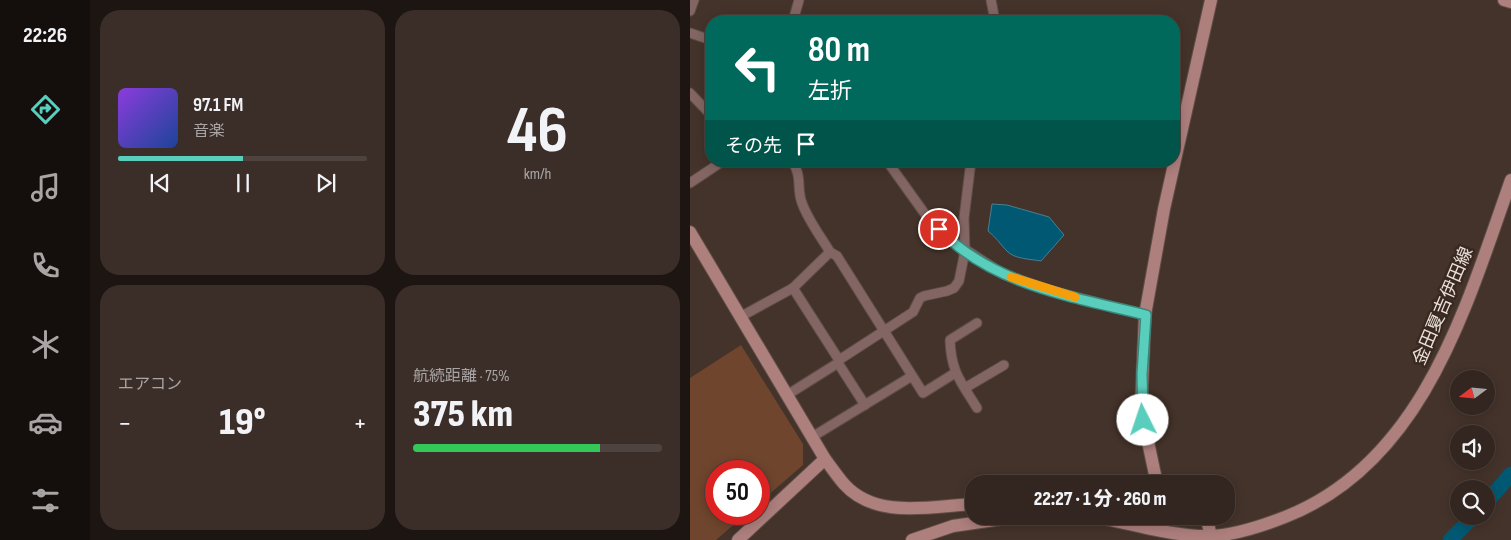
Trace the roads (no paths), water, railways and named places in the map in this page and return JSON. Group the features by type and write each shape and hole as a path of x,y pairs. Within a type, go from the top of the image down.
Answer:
{"main road":[{"path":"1180,126 1211,0"},
{"path":"1504,0 1511,2"},
{"path":"1155,475 1141,409 1146,315 1172,167"},
{"name":"金田夏吉伊田線","path":"1140,525 1212,538 1266,525 1326,498 1366,467 1402,425 1434,376 1461,318 1511,180"},
{"path":"690,232 812,437 844,484 871,504 904,508 965,505"},
{"path":"738,540 825,458"},
{"path":"912,540 953,526 965,524"},
{"path":"1208,525 1212,538"}],"street":[{"path":"690,10 694,0"},
{"path":"795,15 799,0"},
{"path":"992,0 994,15"},
{"path":"690,33 705,38"},
{"path":"690,93 705,109"},
{"path":"700,104 705,104"},
{"path":"690,183 714,167"},
{"path":"795,167 800,178 799,196 802,205 830,252 837,256 923,393 955,373"},
{"path":"891,167 925,214 948,238 965,251 1003,274 1026,283 1146,315"},
{"path":"787,395 913,312 920,298 954,288 959,281 965,251 964,218 971,167"},
{"path":"740,317 793,288 830,252"},
{"path":"793,288 865,405"},
{"path":"977,323 950,340 951,360 955,373 977,408"},
{"path":"964,388 1004,365"},
{"path":"812,437 912,376"}],"water":[{"path":"992,204 1007,205 1049,217 1064,235 1041,261 1014,256 988,231"}],"waterway":[{"path":"1495,493 1511,474"},
{"path":"1450,540 1465,525"}]}
